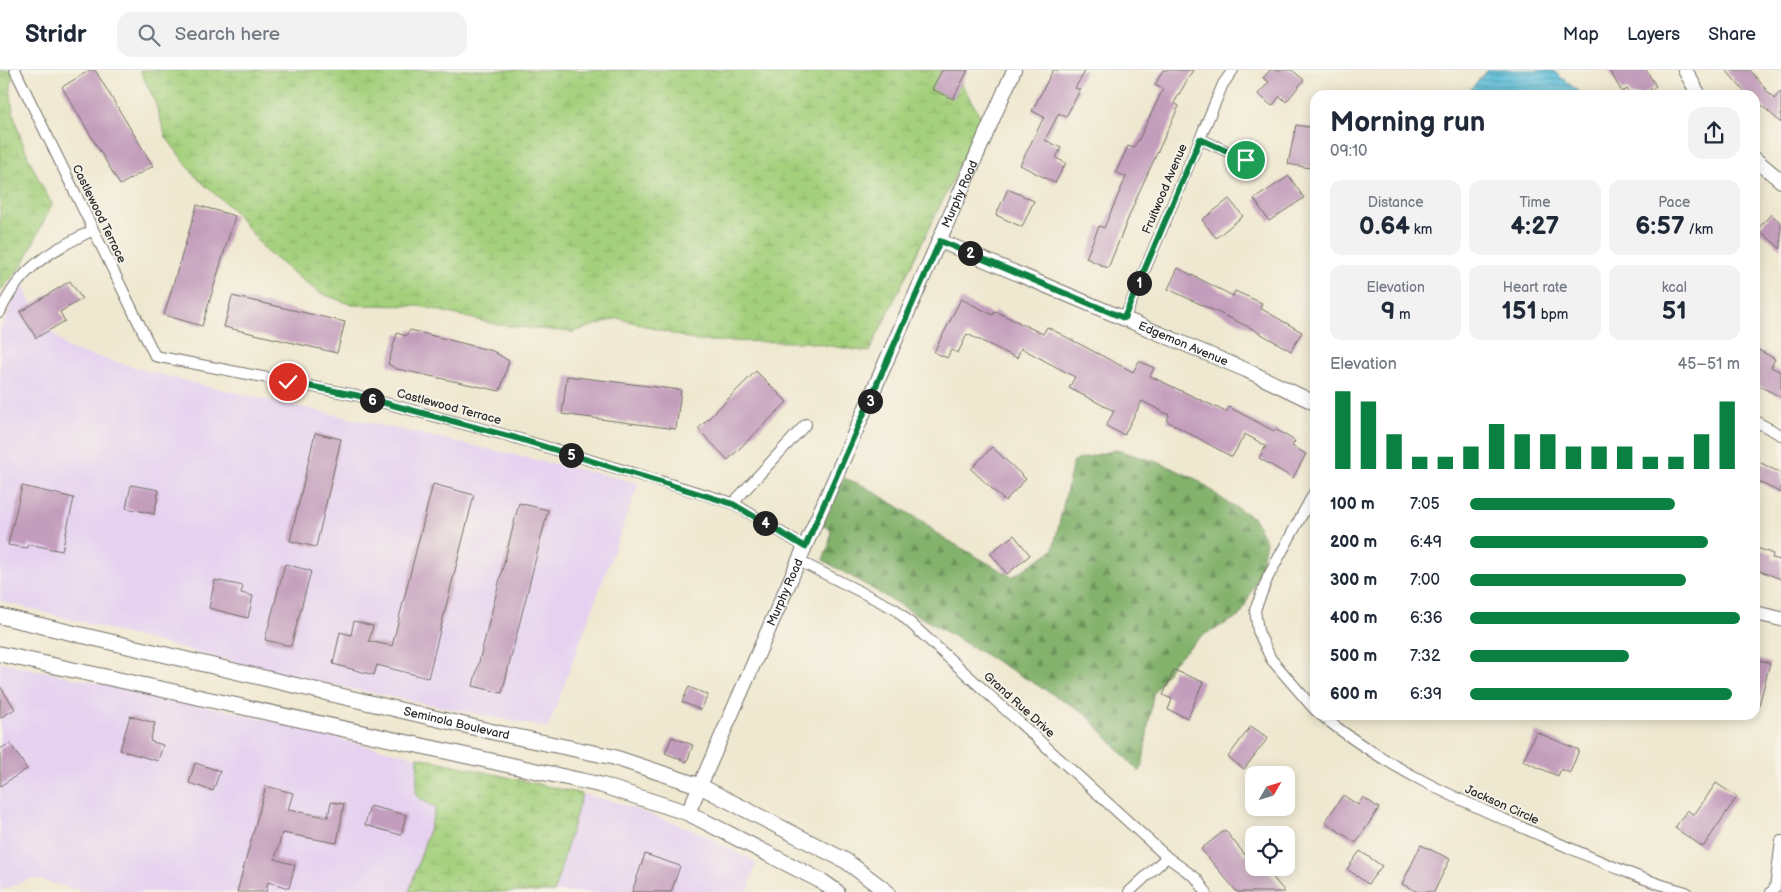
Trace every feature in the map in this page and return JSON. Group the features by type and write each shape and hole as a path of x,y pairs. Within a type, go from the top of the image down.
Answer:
{"main road":[{"name":"Seminola Boulevard","path":"0,616 498,733 613,757 700,786 846,860 887,892"},
{"path":"0,654 601,784 688,813 823,882 837,892"}],"street":[{"name":"Castlewood Terrace","path":"15,70 155,356 355,395 516,438 733,504"},
{"name":"Murphy Road","path":"688,813 940,241 977,150 1014,70"},
{"name":"Fruitwood Avenue","path":"1124,318 1223,84 1233,70"},
{"path":"1684,70 1695,90"},
{"path":"1200,139 1246,160"},
{"path":"1760,163 1781,181"},
{"path":"0,312 19,278 34,264 52,251 92,230"},
{"name":"Edgemon Avenue","path":"940,241 1246,370 1310,401"},
{"path":"805,547 733,504 806,424"},
{"path":"1760,424 1781,435"},
{"path":"1310,500 1268,577 1256,610 1258,631 1271,659 1310,704"},
{"name":"Grand Rue Drive","path":"798,561 895,609 1167,857 1196,878 1206,892"},
{"path":"1760,614 1781,619"},
{"name":"Jackson Circle","path":"1328,720 1374,754 1444,793 1648,882 1686,892"},
{"path":"1771,892 1775,888 1781,841"},
{"path":"1129,892 1167,857"}],"shaded area":[{"path":"25,283 26,293 42,321 68,349 189,382 639,483 548,728 288,676 0,601 0,330 14,299"},
{"path":"0,662 252,716 322,732 346,741 418,757 419,775 416,785 428,803 436,808 409,892 85,892 32,878 0,891"},
{"path":"582,794 615,802 696,831 756,862 748,892 554,892"}],"green space":[{"path":"0,70 14,70 11,85 15,120 28,157 52,204 23,264 0,291"},
{"path":"140,70 953,70 982,119 869,352 806,342 697,341 618,318 573,332 499,325 420,306 352,305 318,292 268,253 233,210 194,175 166,137 154,99"},
{"path":"1116,450 1160,463 1196,479 1225,501 1254,518 1266,542 1259,575 1240,616 1203,635 1173,663 1153,694 1142,768 1139,772 1085,713 823,560 829,545 831,529 823,526 844,478 864,486 925,523 937,534 1012,577 1053,550 1073,463 1076,460"},
{"path":"418,757 582,794 554,892 409,892 436,808 419,798 416,792"}],"water":[{"path":"1488,70 1552,70 1577,90 1470,90"}],"building":[{"path":"90,70 95,70 153,166 120,185 62,87"},
{"path":"942,70 968,70 953,99 932,89"},
{"path":"1053,70 1086,70 1075,88 1080,90 1066,117 1059,113 1045,140 1061,148 1056,158 1066,163 1055,183 1020,165 1044,117 1032,111"},
{"path":"1163,70 1193,70 1174,103 1179,106 1139,192 1108,268 1086,258 1099,226 1104,228 1126,177 1116,172 1128,146 1133,148 1139,139 1163,89 1155,85"},
{"path":"1270,70 1292,70 1304,80 1286,102 1280,96 1272,106 1258,94 1269,82 1263,78"},
{"path":"1609,70 1646,70 1656,86 1650,90 1621,90"},
{"path":"1726,70 1750,70 1774,99 1781,91 1781,123 1760,104 1760,90 1743,90"},
{"path":"1296,125 1310,127 1310,168 1288,164"},
{"path":"1289,176 1304,198 1269,221 1254,199"},
{"path":"1008,189 1034,201 1022,227 996,215"},
{"path":"1229,199 1243,216 1216,238 1202,220"},
{"path":"197,205 235,216 202,326 164,315"},
{"path":"1771,214 1781,223 1781,249 1760,231 1760,227"},
{"path":"1178,268 1233,296 1235,291 1262,303 1260,308 1302,332 1291,351 1251,328 1168,289"},
{"path":"70,281 82,299 60,312 65,321 36,338 20,312"},
{"path":"232,296 345,322 337,353 224,327"},
{"path":"961,299 993,315 995,311 1043,334 1047,327 1133,372 1139,361 1154,368 1150,376 1226,412 1229,407 1274,431 1275,429 1295,441 1292,446 1306,454 1293,478 1259,458 1266,446 1245,434 1232,457 1167,421 1169,415 1142,401 1124,435 1106,426 1114,411 1069,388 1075,377 1021,348 1017,358 967,334 958,353 951,350 947,358 934,352"},
{"path":"410,330 493,351 509,361 500,391 397,369 388,364 397,333 406,336"},
{"path":"1760,351 1775,359 1771,367 1781,372 1781,397 1760,386"},
{"path":"756,371 787,402 728,460 698,429"},
{"path":"567,376 681,390 676,429 562,414"},
{"path":"315,433 341,439 316,547 290,541"},
{"path":"992,447 1026,479 1005,501 971,469"},
{"path":"1760,462 1781,473 1781,493 1760,482"},
{"path":"433,484 474,495 428,678 377,665 374,675 333,664 340,632 351,635 354,621 373,626 369,641 392,646"},
{"path":"131,485 159,490 154,514 126,508"},
{"path":"22,486 74,498 62,551 28,544 27,548 8,545"},
{"path":"519,503 548,510 502,693 473,686"},
{"path":"1014,535 1030,555 1007,574 990,553"},
{"path":"1760,549 1773,554 1772,558 1781,560 1781,579 1760,571"},
{"path":"285,564 311,571 291,646 265,640"},
{"path":"215,580 243,586 241,593 253,596 248,618 209,608"},
{"path":"1760,660 1770,663 1760,701"},
{"path":"1174,670 1203,682 1188,718 1168,710 1172,699 1163,695"},
{"path":"0,686 15,709 0,718"},
{"path":"689,687 708,695 701,710 682,702"},
{"path":"130,716 155,723 150,741 163,745 158,761 120,750"},
{"path":"1251,726 1268,738 1244,769 1228,757"},
{"path":"1536,732 1579,750 1570,773 1561,769 1558,776 1523,761"},
{"path":"672,737 693,745 687,762 665,753"},
{"path":"10,743 27,769 0,786 0,749"},
{"path":"195,763 220,771 213,791 189,783"},
{"path":"1716,783 1737,797 1703,847 1675,828 1687,810 1694,815"},
{"path":"266,786 293,793 288,810 328,817 331,802 344,804 337,843 282,833 275,859 295,865 289,888 268,882 266,892 237,892"},
{"path":"1343,795 1358,805 1363,797 1379,808 1356,843 1325,822"},
{"path":"370,806 406,815 401,835 365,825"},
{"path":"1225,830 1245,855 1245,876 1272,876 1285,892 1237,892 1201,849"},
{"path":"1421,845 1450,859 1434,892 1418,892 1402,884"},
{"path":"1360,851 1382,866 1368,884 1347,869"},
{"path":"645,854 680,866 671,892 632,892"}],"route":[{"path":"288,382 355,395 516,438 733,504 805,547 940,241 1124,318 1200,139 1246,160"}]}
